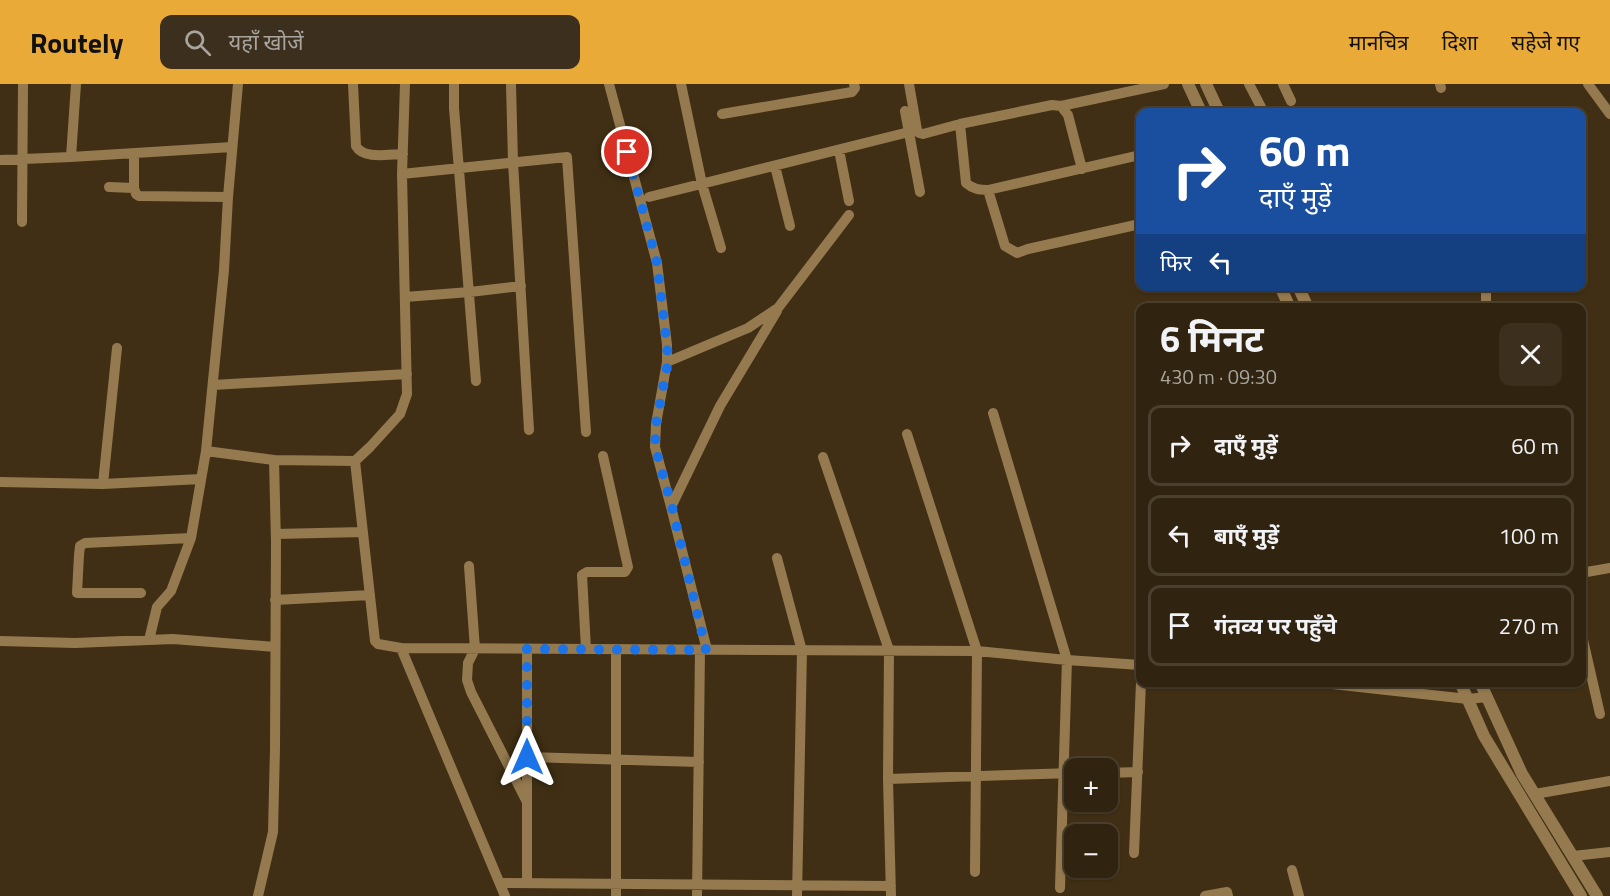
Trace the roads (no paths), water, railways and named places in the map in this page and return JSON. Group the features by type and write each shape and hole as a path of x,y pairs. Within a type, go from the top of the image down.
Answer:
{"street":[{"path":"22,222 23,84"},
{"path":"71,157 76,84"},
{"path":"149,640 157,607 171,591 191,538 206,451 224,270 238,84"},
{"path":"353,84 356,146 359,152 403,154"},
{"path":"206,451 274,460 355,461 400,414 407,394 402,174 405,84"},
{"path":"454,84 476,381"},
{"path":"510,84 530,430"},
{"path":"609,84 657,263 668,362 656,424 655,447 672,507 703,650 697,896"},
{"path":"681,84 702,184 721,248"},
{"path":"722,114 852,92 855,88 854,84"},
{"path":"909,84 920,192"},
{"path":"649,197 913,131 923,134 960,124 1164,84"},
{"path":"1188,84 1199,108"},
{"path":"1206,84 1217,108"},
{"path":"1249,84 1261,107"},
{"path":"1283,84 1291,101"},
{"path":"1588,84 1610,114"},
{"path":"1598,98 1610,95"},
{"path":"1061,106 1068,115 1082,169"},
{"path":"905,111 913,131"},
{"path":"960,124 966,183 972,188 988,190 1136,156"},
{"path":"0,160 232,147"},
{"path":"839,150 849,201"},
{"path":"134,154 134,188 139,196 228,197"},
{"path":"402,174 567,157 586,432"},
{"path":"775,166 790,226"},
{"path":"109,187 134,188"},
{"path":"988,190 1005,246 1017,253 1136,225"},
{"path":"672,507 720,406 778,308 849,215"},
{"path":"405,297 521,286"},
{"path":"668,362 748,328 778,308"},
{"path":"103,484 117,348"},
{"path":"213,385 406,374"},
{"path":"993,413 1067,660 1069,758"},
{"path":"907,434 977,651 975,872"},
{"path":"586,649 582,575 587,572 626,572 628,567 603,456"},
{"path":"500,883 797,884 891,891 888,779 889,650 823,457"},
{"path":"258,896 273,832 276,534 274,460"},
{"path":"355,461 375,641 378,644 401,648 475,649 977,651 1136,665"},
{"path":"0,482 103,484 201,479"},
{"path":"276,534 363,532"},
{"path":"141,593 77,593 81,546 86,543 191,538"},
{"path":"777,558 802,651 797,896"},
{"path":"469,566 475,649 468,663 467,680 527,802"},
{"path":"1586,572 1610,568"},
{"path":"275,600 370,595"},
{"path":"0,641 75,643 174,639 275,647"},
{"path":"401,648 506,896"},
{"path":"527,649 527,883"},
{"path":"616,649 616,896"},
{"path":"1586,654 1600,714"},
{"path":"1134,854 1141,687"},
{"path":"1359,687 1468,699 1487,697"},
{"path":"1462,687 1484,736 1581,896"},
{"path":"1482,687 1522,774 1597,896"},
{"path":"527,757 699,762"},
{"path":"1118,773 1138,772"},
{"path":"888,779 1064,773"},
{"path":"1535,794 1610,781"},
{"path":"1060,888 1066,812"},
{"path":"1573,856 1610,852"},
{"path":"1292,870 1299,896"},
{"path":"1205,896 1227,892 1228,896"}]}
